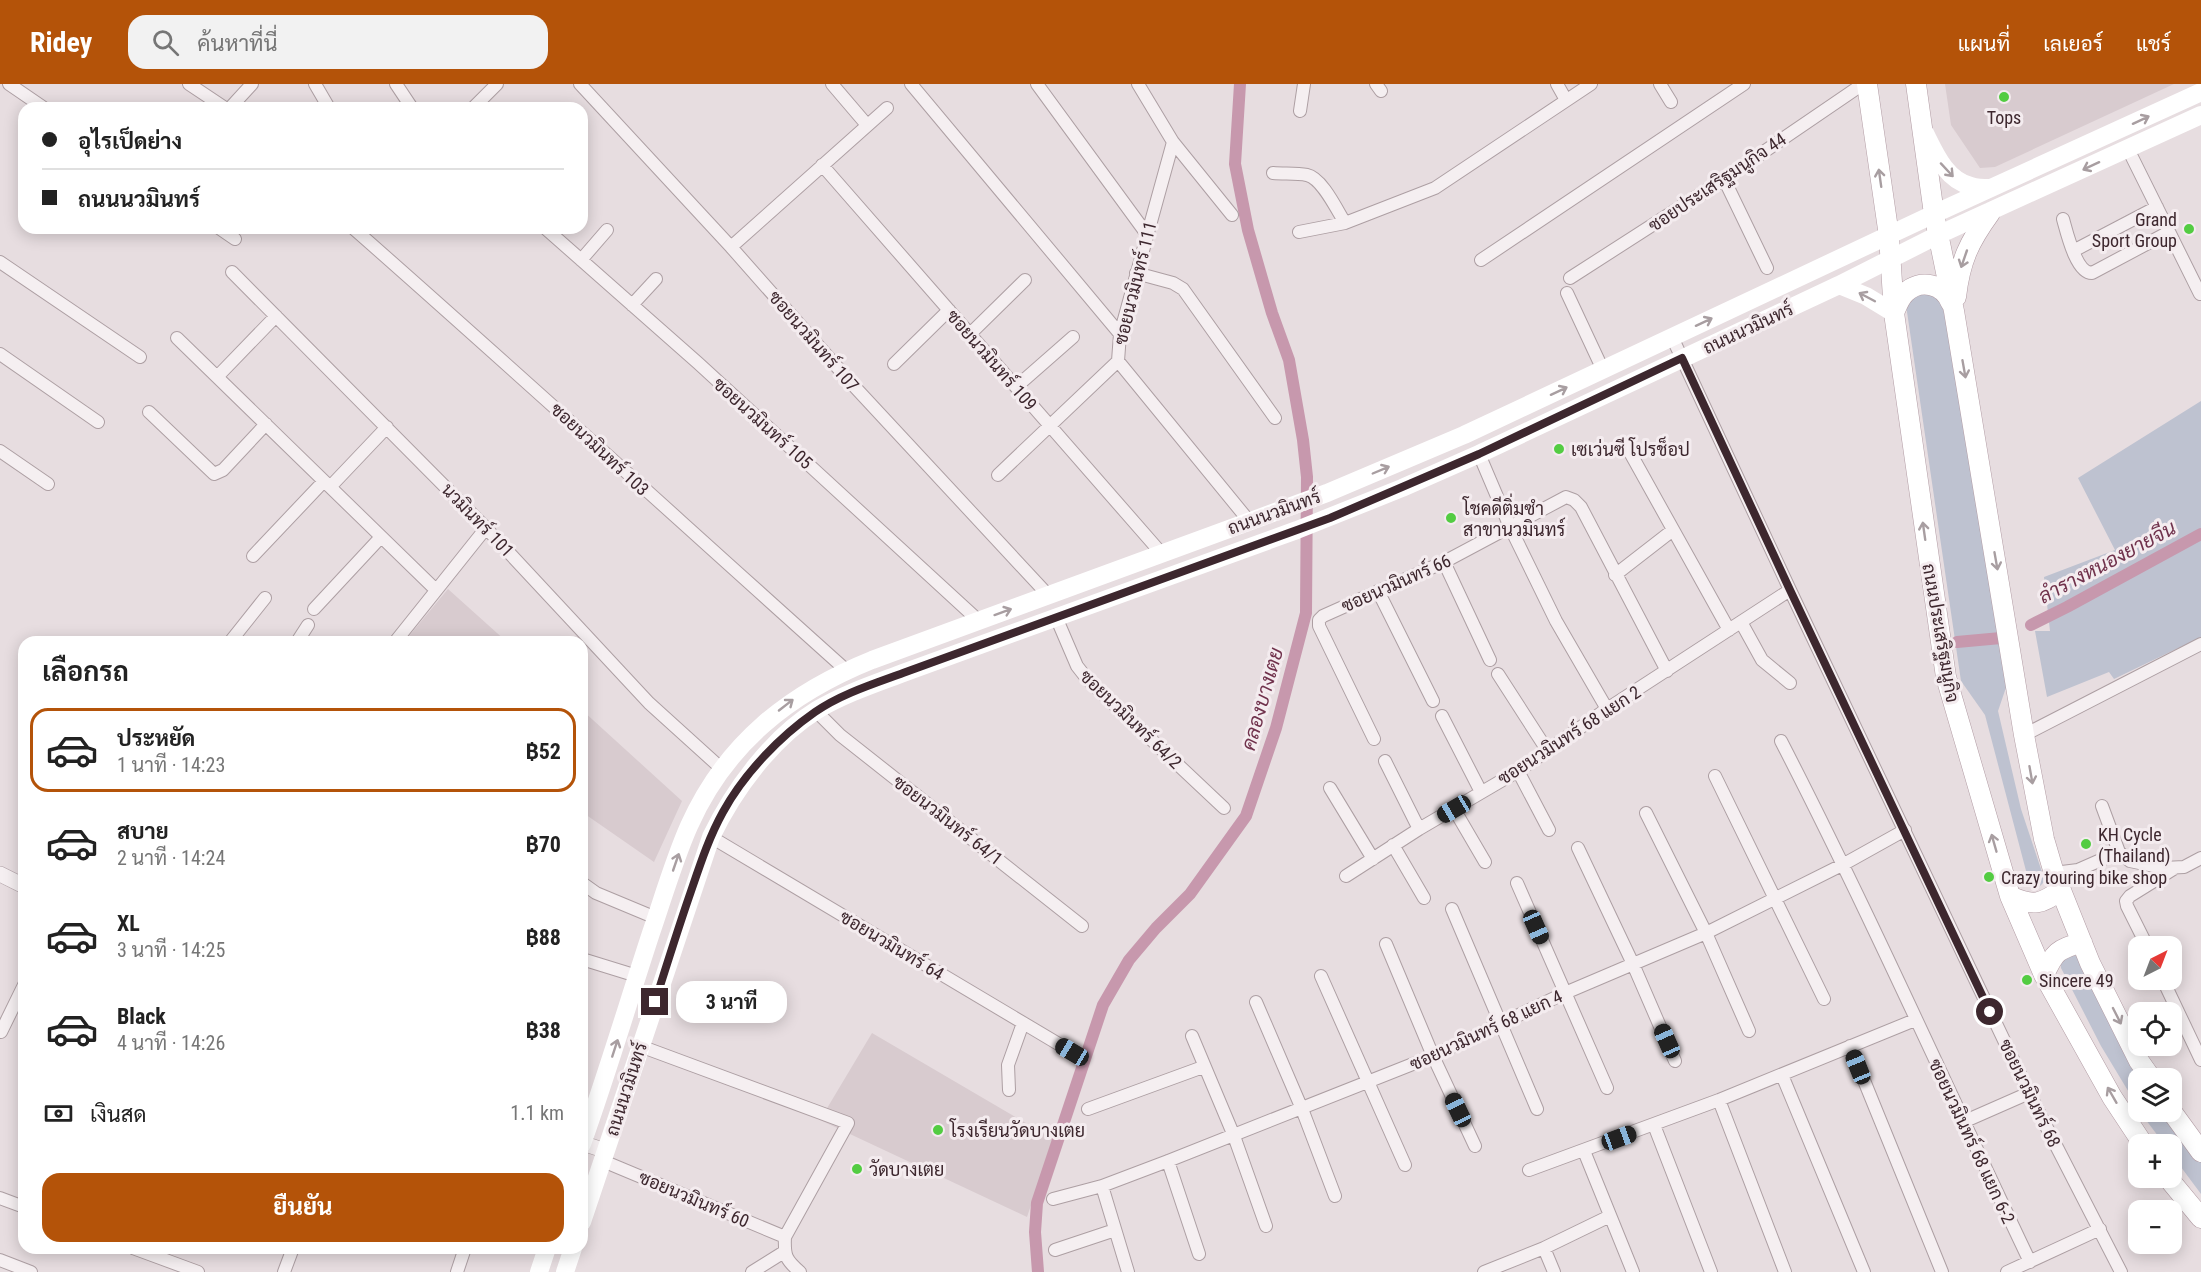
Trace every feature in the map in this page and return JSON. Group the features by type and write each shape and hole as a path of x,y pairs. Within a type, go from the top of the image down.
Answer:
{"main road":[{"name":"ถนนประเสริฐมนูกิจ","path":"1865,84 1889,236 1894,314 1946,677 2010,896 2044,975 2112,1097 2136,1134"},
{"path":"1916,84 1934,214 1954,311 2037,809 2058,881 2082,942 2095,973 2144,1068"},
{"name":"ถนนนวมินทร์","path":"590,1107 689,826 723,770 748,739 798,696 846,670 1296,504 1464,435 1934,214 2201,92"},
{"name":"ถนนนวมินทร์","path":"588,1204 711,837 737,789 754,768 789,733 816,711 868,686 1330,518 1479,454 1839,285 1938,235 2201,115"},
{"path":"1922,126 1942,166 1955,178 1970,186 1993,188"},
{"path":"1954,311 1958,275 1963,258 1974,235 1990,213"},
{"path":"1839,285 1866,296 1894,314 1898,301 1906,291 1920,284 1936,286 1948,295 1954,311"},
{"path":"2010,896 2024,903 2035,904 2047,900 2058,881"},
{"path":"2044,975 2052,958 2061,949 2082,942"},
{"path":"2179,1122 2201,1152"},
{"path":"2176,1188 2201,1218"},
{"path":"539,1272 546,1254"},
{"path":"565,1272 571,1254"}],"street":[{"path":"9,84 35,102"},
{"path":"189,84 216,102"},
{"path":"236,102 252,84"},
{"path":"315,84 323,102"},
{"path":"396,84 408,102"},
{"name":"ซอยนวมินทร์ 107","path":"580,84 731,247 853,385 1050,596"},
{"path":"832,84 867,125"},
{"path":"911,84 1120,333"},
{"path":"1037,84 1146,233"},
{"path":"1137,84 1173,142 1232,215"},
{"path":"1300,111 1304,84"},
{"path":"1557,84 1566,100"},
{"path":"1299,232 1345,223 1435,188 1591,84"},
{"path":"1660,84 1671,102"},
{"path":"1481,260 1744,84"},
{"name":"ซอยประเสริฐมนูกิจ 44","path":"1570,278 1724,179 1865,84"},
{"path":"478,102 492,86"},
{"path":"731,247 887,108"},
{"name":"ซอยนวมินทร์ 111","path":"1173,142 1120,333 1118,361 1249,521"},
{"path":"2128,149 2200,294"},
{"name":"ซอยนวมินทร์ 109","path":"822,165 1162,554"},
{"path":"1273,173 1314,177 1322,185 1345,223"},
{"path":"1724,179 1767,268"},
{"path":"2073,251 2157,207"},
{"path":"2063,219 2073,251 2084,272 2092,273 2169,232"},
{"path":"581,260 607,230"},
{"path":"228,234 235,239"},
{"name":"ซอยนวมินทร์ 103","path":"360,234 515,370 622,470 846,670"},
{"name":"ซอยนวมินทร์ 105","path":"552,234 979,621"},
{"path":"0,262 140,357"},
{"name":"นวมินทร์ 101","path":"232,272 486,528 587,636"},
{"path":"1136,273 1173,283 1184,289 1275,418"},
{"path":"632,305 656,279"},
{"path":"970,334 1025,280"},
{"path":"1567,293 1603,370"},
{"path":"894,364 949,310"},
{"path":"217,377 276,316"},
{"path":"1016,387 1073,337"},
{"name":"ซอยนวมินทร์ 68","path":"1672,337 2029,1093 2121,1272"},
{"path":"177,338 436,590"},
{"path":"0,354 98,422"},
{"path":"998,475 1118,361"},
{"path":"149,412 210,472 217,474 266,424"},
{"path":"253,556 387,427"},
{"path":"1627,447 1729,630"},
{"path":"0,452 48,484"},
{"path":"1479,454 1510,527 1556,621 1607,709"},
{"name":"ซอยนวมินทร์ 66","path":"1374,739 1319,626 1319,620 1323,616 1444,562 1566,497 1574,500 1581,507 1615,574"},
{"path":"400,636 486,528"},
{"path":"1667,671 1615,574 1673,530"},
{"path":"314,609 381,537"},
{"path":"1444,562 1490,660"},
{"name":"ซอยนวมินทร์ 68 แยก 2","path":"1346,876 1419,829 1518,771 1607,709 1790,590"},
{"path":"1378,591 1433,701"},
{"path":"238,636 265,598"},
{"name":"ซอยนวมินทร์ 64/2","path":"1056,617 1077,666 1088,680 1224,808"},
{"path":"1741,622 1762,660 1790,683"},
{"path":"301,636 308,625"},
{"name":"นวมินทร์ 101","path":"588,638 649,703 723,770"},
{"path":"2024,735 2201,645"},
{"path":"1498,674 1547,750"},
{"name":"ซอยนวมินทร์ 64/1","path":"816,711 840,735 1082,926"},
{"path":"1442,716 1481,792"},
{"name":"ซอยนวมินทร์ 68 แยก 6-2","path":"1781,741 1844,864 2030,1262"},
{"path":"1385,760 1419,829"},
{"path":"1518,771 1549,830"},
{"path":"1715,776 1824,999"},
{"path":"1330,789 1373,859"},
{"path":"2102,806 2119,852 2130,861 2164,868 2184,867 2201,858"},
{"path":"1454,809 1485,862"},
{"path":"1646,813 1706,933 1749,1031"},
{"name":"ซอยนวมินทร์ 68 แยก 4","path":"1053,1199 1102,1186 1433,1056 1565,993 1706,933 1844,864 1905,830"},
{"name":"ซอยนวมินทร์ 64","path":"711,837 1072,1052"},
{"path":"1394,845 1424,898"},
{"path":"1578,848 1633,964 1675,1061"},
{"path":"2058,881 2119,852"},
{"path":"2142,936 2127,906 2127,901 2130,896 2176,867"},
{"path":"0,874 18,883"},
{"path":"1517,883 1607,1088"},
{"path":"588,887 596,893 656,918"},
{"path":"1452,909 1537,1109"},
{"path":"1386,944 1433,1056 1475,1146"},
{"path":"588,962 637,976"},
{"path":"1321,976 1405,1165"},
{"path":"2168,990 2201,1060"},
{"path":"1,1032 18,997"},
{"path":"1256,1002 1302,1109 1335,1196"},
{"path":"1529,1170 1719,1100 1915,1020"},
{"path":"1009,1090 1008,1065 1023,1023"},
{"path":"1192,1036 1203,1067 1234,1136 1266,1226"},
{"path":"640,1046 848,1123 786,1237 784,1252 789,1263 800,1272"},
{"path":"1850,1046 1942,1272"},
{"path":"1088,1108 1203,1067"},
{"path":"1782,1075 1864,1272"},
{"path":"1963,1122 2029,1093"},
{"path":"1719,1100 1785,1272"},
{"path":"1654,1125 1711,1272"},
{"path":"588,1147 604,1156"},
{"path":"1584,1151 1633,1272"},
{"name":"ซอยนวมินทร์ 60","path":"604,1156 786,1237"},
{"path":"1168,1161 1199,1254"},
{"path":"1102,1186 1128,1272"},
{"path":"0,1198 18,1206"},
{"path":"1485,1272 1544,1248 1610,1216"},
{"path":"2007,1272 2100,1229"},
{"path":"1055,1250 1115,1230"},
{"path":"1544,1248 1554,1272"},
{"path":"752,1272 784,1252"},
{"path":"149,1254 198,1272"},
{"path":"284,1272 291,1254"},
{"path":"457,1272 463,1254"},
{"path":"0,1260 31,1272"}],"shaded area":[{"path":"1945,84 2174,84 1995,167 1980,168 1951,125"},
{"path":"1923,291 1945,299 2011,673 1998,711 2021,809 2045,881 2034,889 2030,886 1985,715 1961,681 1906,305 1912,295"},
{"path":"2201,401 2201,637 2114,679 2109,672 2047,697 2035,631 2050,631 2044,577 2115,550 2078,478"},
{"path":"448,589 500,636 409,636"},
{"path":"588,715 682,801 654,862 588,816"},
{"path":"2068,956 2078,957 2128,1049 2128,1056 2132,1056 2139,1068 2128,1068 2128,1091 2101,1046 2061,968 2061,962"},
{"name":"โรงเรียนวัดบางเตย","path":"872,1033 1053,1139 1027,1217 820,1120"},
{"path":"2148,1122 2172,1122 2181,1134 2156,1134"},
{"path":"2182,1135 2201,1161 2201,1194 2182,1168"}],"waterway":[{"name":"คลองบางเตย","path":"1038,1272 1035,1232 1037,1203 1103,1005 1129,960 1156,928 1190,894 1246,816 1276,728 1306,613 1307,477 1303,440 1289,360 1272,313 1248,230 1235,164 1240,84"},
{"name":"ลำรางหนองยายจีน","path":"2031,625 2201,534"},
{"name":"ลำรางหนองยายจีน","path":"1957,642 2001,638"}],"place":[{"name":"Tops","path":"2004,97"},
{"name":"Grand Sport Group","path":"2189,229"},
{"name":"เซเว่นซี โปรช็อป","path":"1559,449"},
{"name":"โชคดีติ่มซำ สาขานวมินทร์","path":"1451,518"},
{"name":"KH Cycle (Thailand)","path":"2086,844"},
{"name":"Crazy touring bike shop","path":"1989,877"},
{"name":"Sincere 49","path":"2027,980"},
{"name":"โรงเรียนวัดบางเตย","path":"938,1130"},
{"name":"วัดบางเตย","path":"857,1169"}],"route":[{"path":"655,1002 698,870 723,813 737,789 754,768 789,733 816,711 868,686 1330,518 1384,496 1479,454 1682,358 1990,1012"}]}
